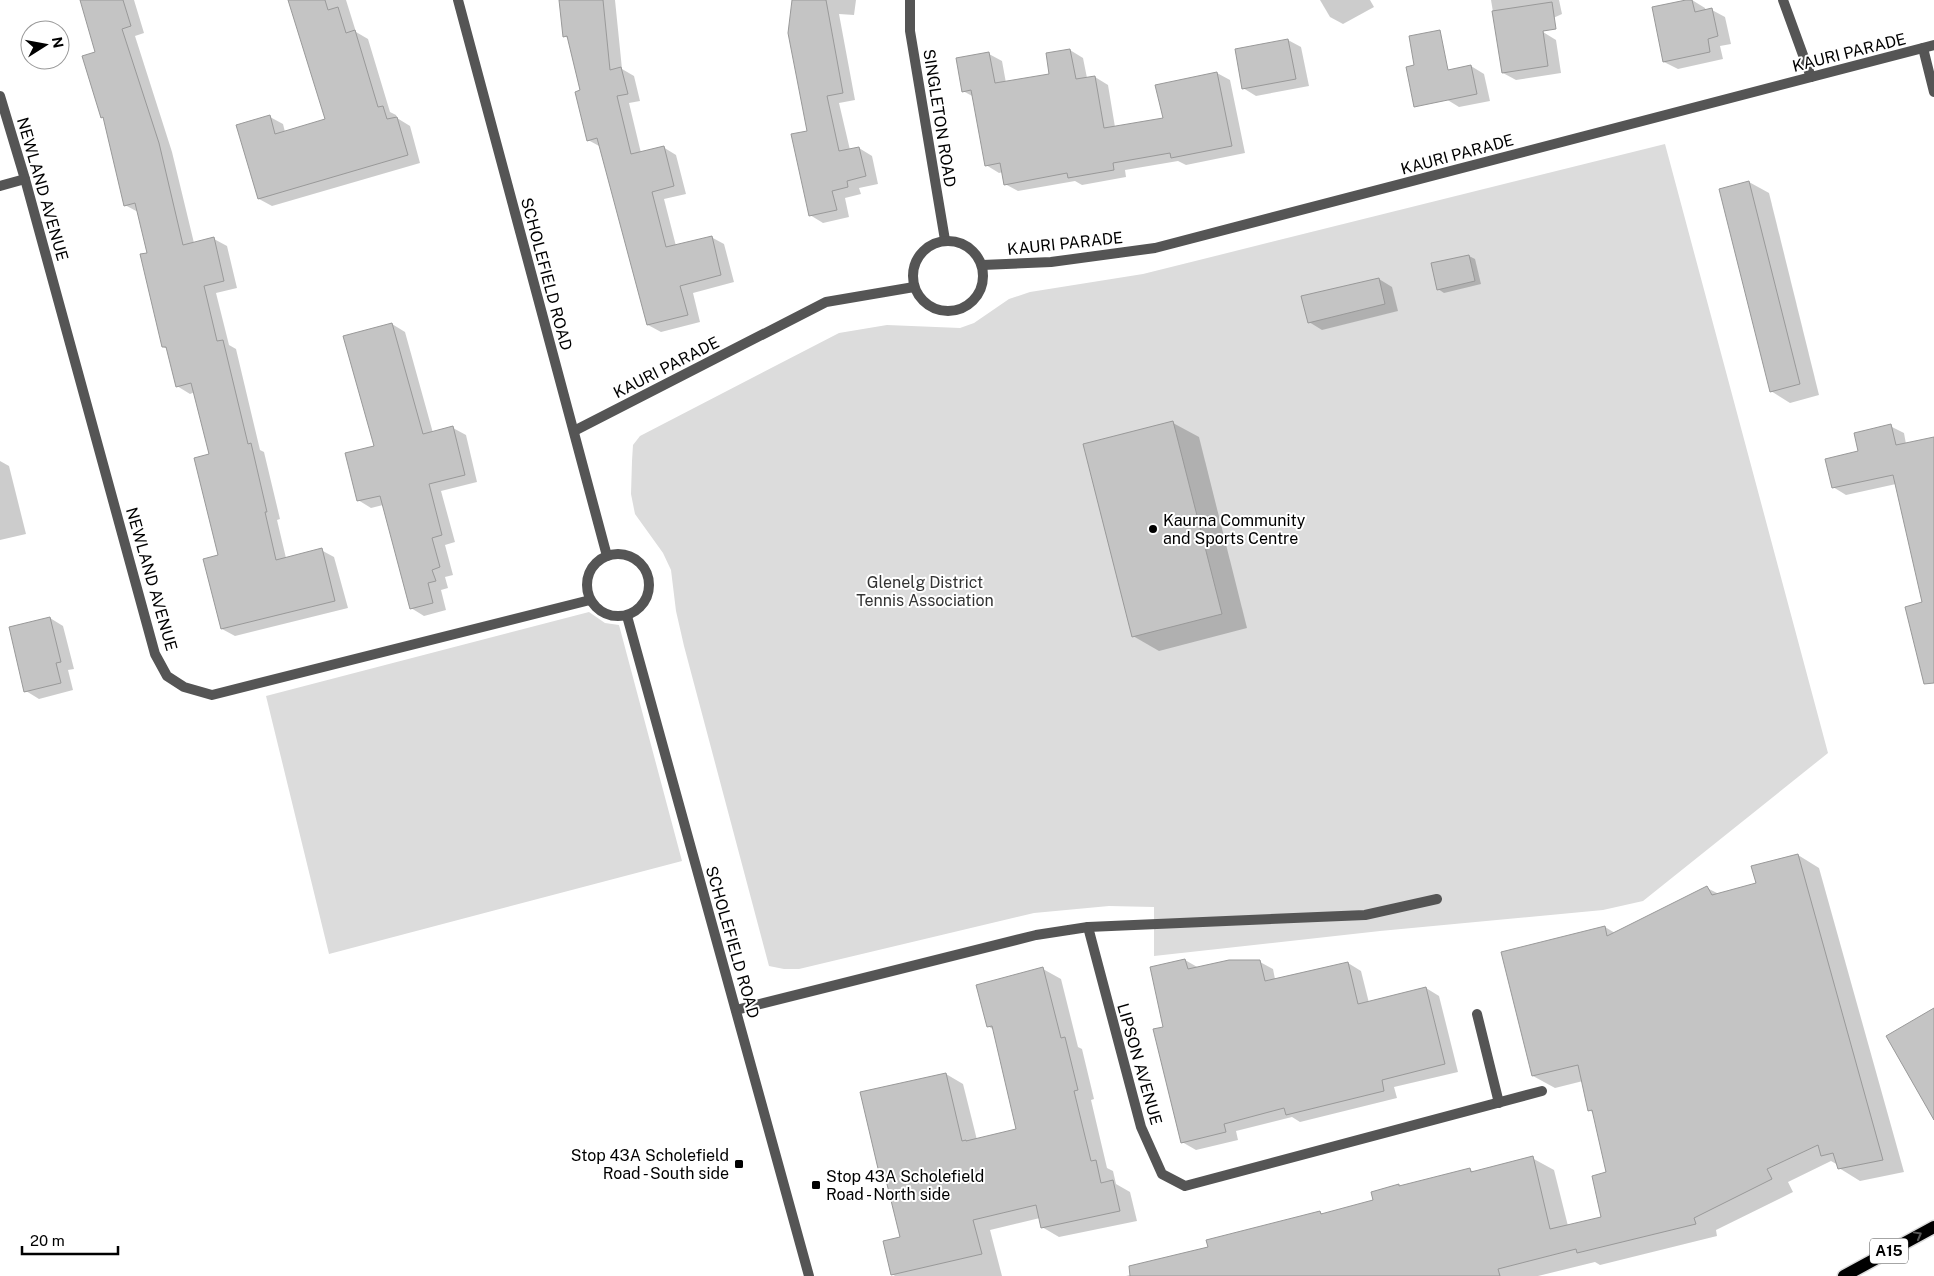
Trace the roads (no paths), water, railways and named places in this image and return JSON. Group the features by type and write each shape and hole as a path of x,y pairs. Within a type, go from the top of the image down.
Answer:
{"main road":[{"name":"A15","path":"1844,1276 1934,1227"}],"street":[{"name":"SCHOLEFIELD ROAD","path":"458,0 607,556"},
{"name":"SINGLETON ROAD","path":"910,0 910,31 945,240"},
{"path":"1783,0 1811,77"},
{"name":"KAURI PARADE","path":"982,265 1050,262 1156,248 1934,45"},
{"path":"1923,48 1934,92"},
{"name":"NEWLAND AVENUE","path":"0,96 25,179 155,654 167,676 184,687 212,695 590,600"},
{"path":"0,186 25,179"},
{"path":"945,240 958,241 969,246 978,255 984,277 982,289 975,300 961,309 949,312 937,310 926,304 914,287 913,275 915,262 922,252 931,244 945,240"},
{"name":"KAURI PARADE","path":"574,431 826,302 914,287"},
{"path":"617,554 628,555 638,560 645,569 649,578 650,590 640,609 626,616 616,617 596,608 590,600 587,589 588,578 592,568 599,560 617,554"},
{"name":"SCHOLEFIELD ROAD","path":"626,616 809,1276"},
{"path":"736,1010 1036,935 1088,927 1365,915 1437,899"},
{"name":"LIPSON AVENUE","path":"1088,927 1140,1127 1162,1174 1185,1186 1542,1091"},
{"path":"1477,1014 1499,1102"}],"place":[{"name":"Kaurna Community and Sports Centre","path":"1153,529"},
{"name":"Stop 43A Scholefield Road - South side","path":"739,1164"},
{"name":"Stop 43A Scholefield Road - North side","path":"816,1185"}],"park label":[{"name":"Glenelg District Tennis Association","path":"925,591"}]}
